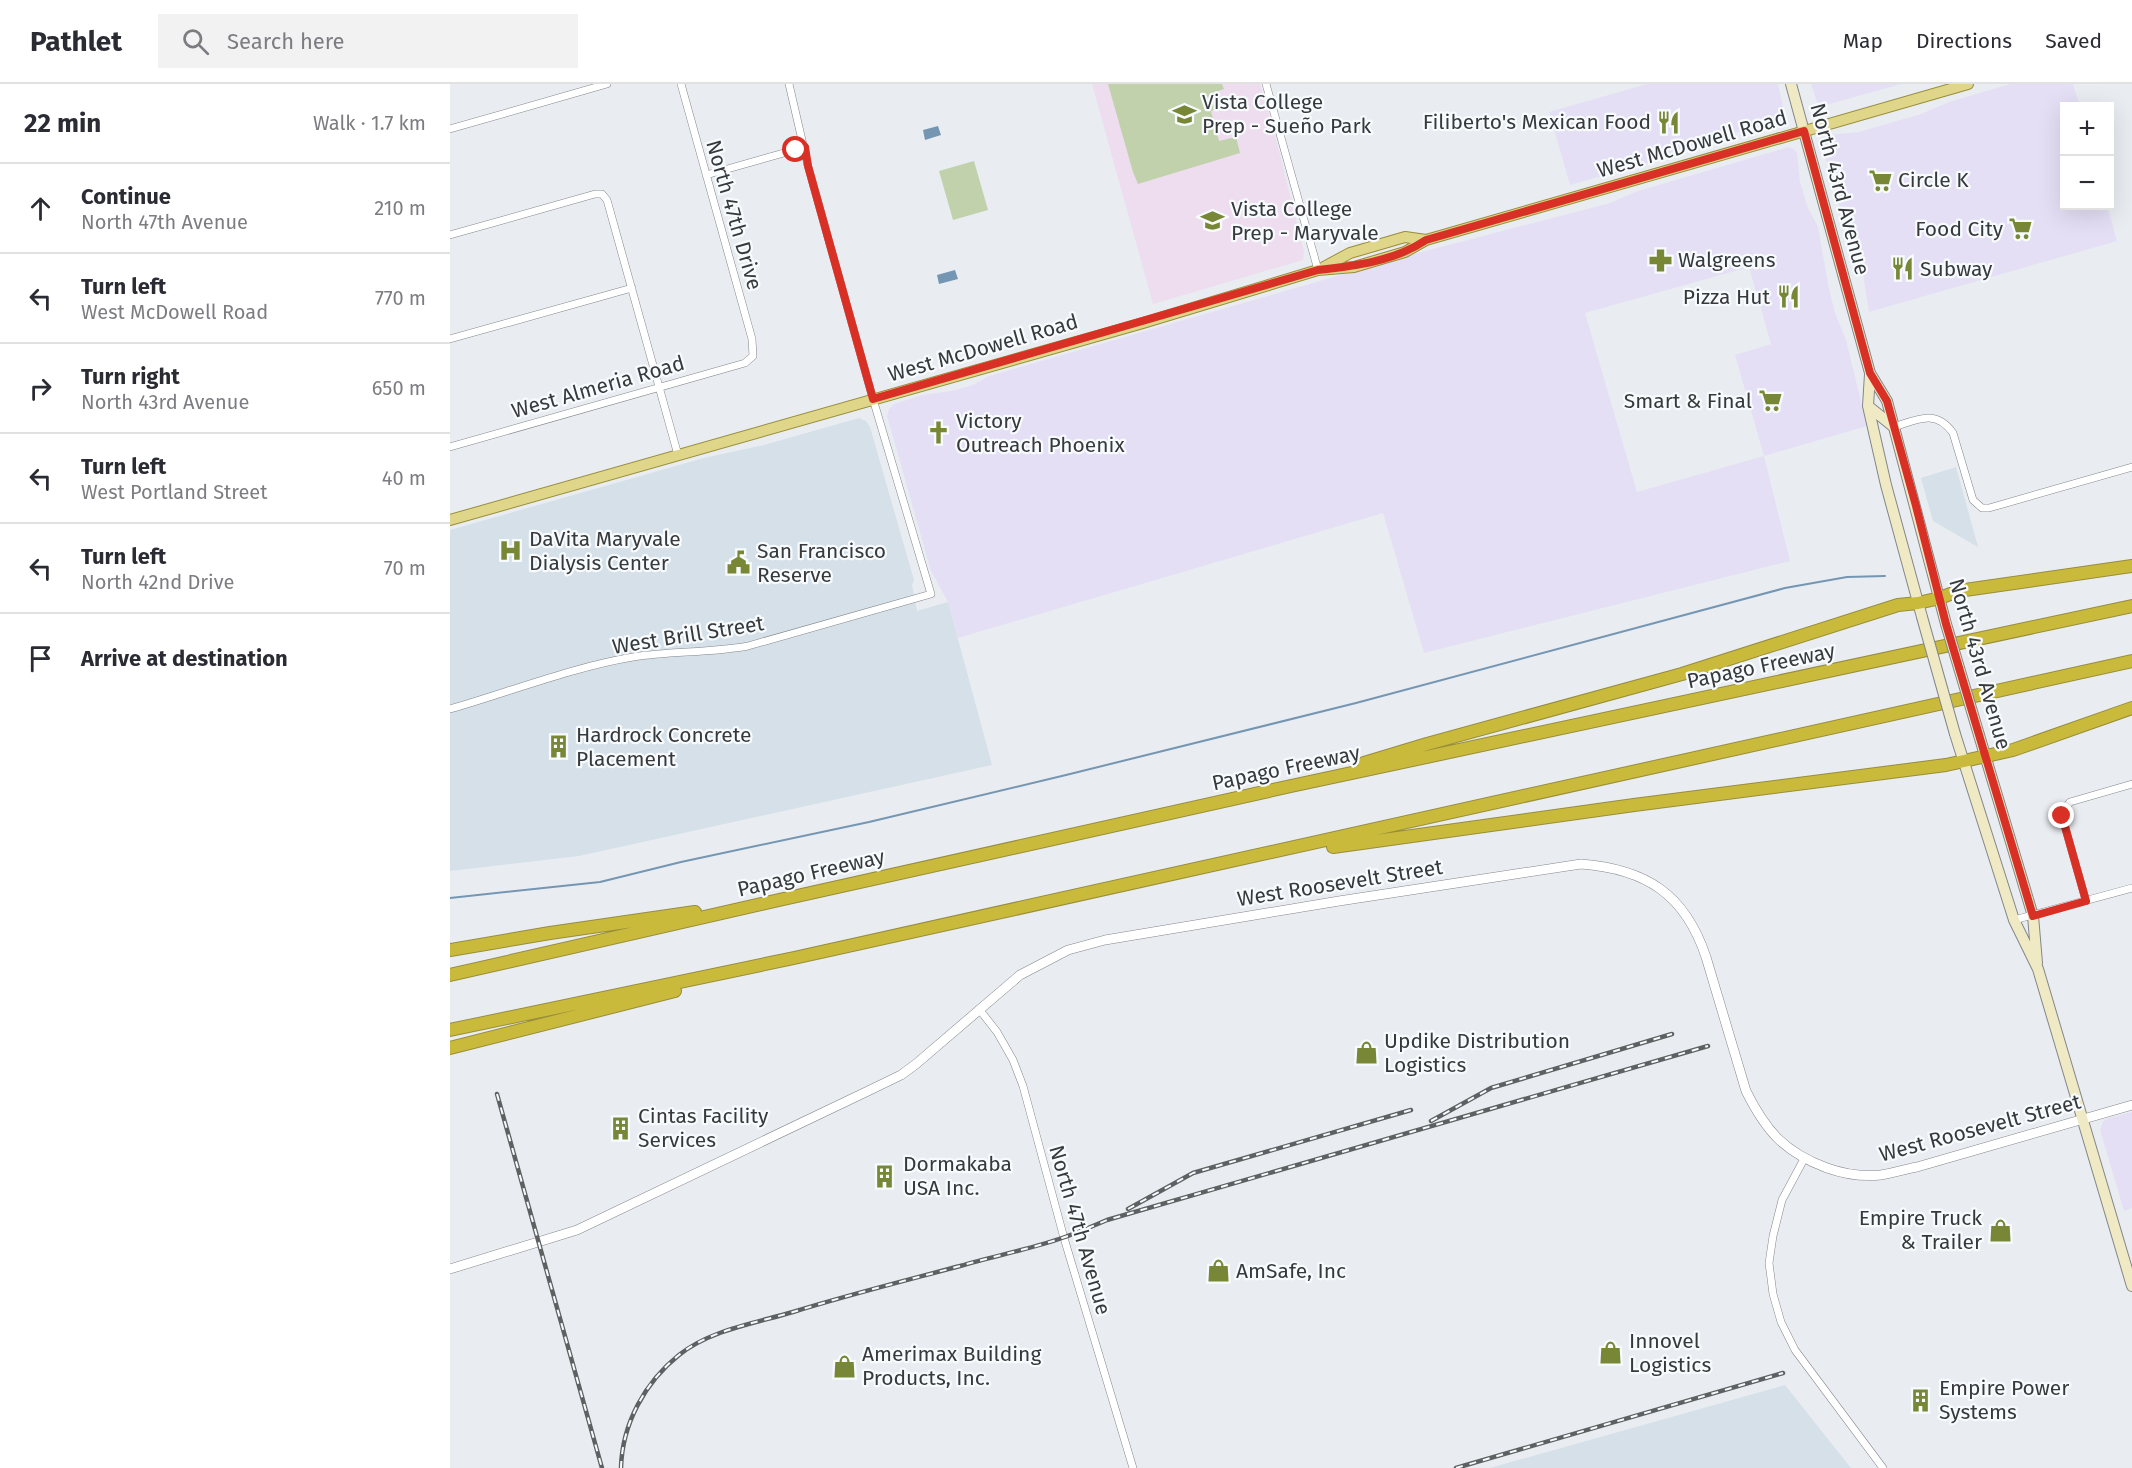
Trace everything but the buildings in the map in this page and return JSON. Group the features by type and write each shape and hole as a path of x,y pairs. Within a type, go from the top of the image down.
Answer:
{"highway":[{"path":"1291,786 1427,744 1682,674 1898,605 1940,598 1958,591 2132,566"},
{"name":"Papago Freeway","path":"450,975 1291,786 2132,606"},
{"path":"450,1030 794,958 2132,662"},
{"path":"1263,855 1415,837 1634,805 1964,762 2042,740 2132,708"},
{"path":"450,950 779,900"},
{"path":"450,1048 586,1015 794,958"}],"main road":[{"name":"North 43rd Avenue","path":"1791,84 1870,373 1887,401 1943,611 2033,916 2038,969"},
{"name":"West McDowell Road","path":"450,520 1318,270 1350,254 1405,237 1426,240 1968,84"},
{"name":"North 43rd Avenue","path":"1870,373 1868,406 1886,485 1955,734 2014,920 2038,969 2132,1286"},
{"path":"1868,406 1887,401"},
{"path":"1868,406 1894,427"}],"street":[{"path":"575,84 578,93"},
{"path":"450,129 607,84"},
{"name":"North 47th Drive","path":"681,84 752,339 753,356"},
{"path":"789,84 808,166 873,399"},
{"path":"1266,84 1318,270"},
{"path":"706,176 805,147"},
{"path":"450,235 595,194 602,194 607,200 678,455"},
{"path":"450,339 632,288"},
{"name":"West Almeria Road","path":"450,447 745,363 753,356"},
{"name":"West Brill Street","path":"450,709 587,668 630,658 748,646 931,594 873,399"},
{"path":"1894,427 1932,417 1941,419 1947,424 1953,432 1974,500 1982,508 1989,508 2132,467"},
{"path":"2086,901 2062,816 2066,806 2073,801 2132,784"},
{"name":"West Roosevelt Street","path":"450,1269 577,1230 732,1155 803,1124 901,1075 931,1053 1011,981 1068,950 1104,940 1581,864 1599,865 1645,878 1687,915 1701,941 1746,1091 1769,1130 1804,1160 1841,1173 1882,1174 1917,1167 2132,1105"},
{"path":"2014,920 2132,888"},
{"name":"North 47th Avenue","path":"979,1009 998,1032 1013,1060 1023,1086 1066,1244 1132,1468"},
{"path":"1804,1160 1782,1200 1773,1236 1769,1263 1773,1294 1781,1322 1795,1350 1883,1468"}],"shaded area":[{"path":"1092,84 1260,84 1304,252 1303,260 1153,304"},
{"path":"1647,84 1778,84 1786,120 1779,126 1753,128 1727,135 1711,145 1570,185 1549,112"},
{"path":"1811,84 1901,84 1826,105 1817,102"},
{"path":"2010,84 2073,84 2079,102 2060,102 2060,210 2108,210 2117,241 1869,312 1863,274 1847,233 1823,149 1824,139 1829,135 1859,132 1921,114 1949,102"},
{"path":"1789,147 1797,153 1800,182 1808,208 1818,227 1829,289 1835,313 1846,340 1867,426 1764,456 1790,561 1424,653 1383,513 958,638 948,602 931,571 887,416 894,404 922,395 973,385 989,376 1414,254 1610,203 1638,191","holes":["1749,267 1771,344 1735,355 1764,456 1637,492 1585,313"]},
{"path":"859,418 866,421 870,427 914,580 912,585 917,611 948,602 992,765 579,856 450,871 450,530 704,458 764,445"},
{"path":"1956,467 1978,547 1933,521 1921,478"},
{"path":"2132,1112 2132,1208 2124,1211 2100,1130 2106,1119"},
{"path":"1785,1385 1851,1468 1490,1468"}],"green space":[{"name":"Vista College Prep - Sueño Park","path":"1108,84 1222,84 1224,89 1218,91 1220,97 1226,96 1229,105 1211,111 1219,141 1236,137 1240,153 1138,184"},
{"path":"974,161 988,210 953,220 939,171"}],"water":[{"path":"938,126 941,135 925,140 923,130"},
{"path":"955,270 958,279 939,284 937,275"}],"waterway":[{"path":"450,898 600,882 681,862 869,822 1356,703 1785,588 1847,577 1885,576"}],"railway":[{"path":"1431,1121 1491,1088 1672,1034"},
{"path":"621,1468 622,1452 631,1420 646,1391 679,1355 691,1346 719,1333 1039,1245 1107,1220 1708,1046"},
{"path":"497,1094 602,1468"},
{"path":"1128,1209 1193,1173 1411,1110"},
{"path":"1456,1468 1783,1373"}],"place":[{"name":"Vista College Prep - Sueño Park","path":"1184,114"},
{"name":"Filiberto's Mexican Food","path":"1669,122"},
{"name":"Circle K","path":"1880,180"},
{"name":"Vista College Prep - Maryvale","path":"1213,221"},
{"name":"Food City","path":"2021,229"},
{"name":"Walgreens","path":"1660,260"},
{"name":"Subway","path":"1902,269"},
{"name":"Pizza Hut","path":"1788,297"},
{"name":"Smart & Final","path":"1770,401"},
{"name":"Victory Outreach Phoenix","path":"938,433"},
{"name":"DaVita Maryvale Dialysis Center","path":"511,551"},
{"name":"San Francisco Reserve","path":"739,563"},
{"name":"Hardrock Concrete Placement","path":"558,747"},
{"name":"Updike Distribution Logistics","path":"1366,1053"},
{"name":"Cintas Facility Services","path":"620,1128"},
{"name":"Dormakaba USA Inc.","path":"885,1176"},
{"name":"Empire Truck & Trailer","path":"2000,1230"},
{"name":"AmSafe, Inc","path":"1218,1271"},
{"name":"Innovel Logistics","path":"1611,1353"},
{"name":"Amerimax Building Products, Inc.","path":"844,1366"},
{"name":"Empire Power Systems","path":"1921,1400"}],"route":[{"path":"796,150 805,147 808,166 873,399 1318,270 1354,267 1411,250 1426,240 1804,131 1870,373 1887,401 1936,579 1946,624 2012,839 2033,916 2086,901 2062,816"}]}
